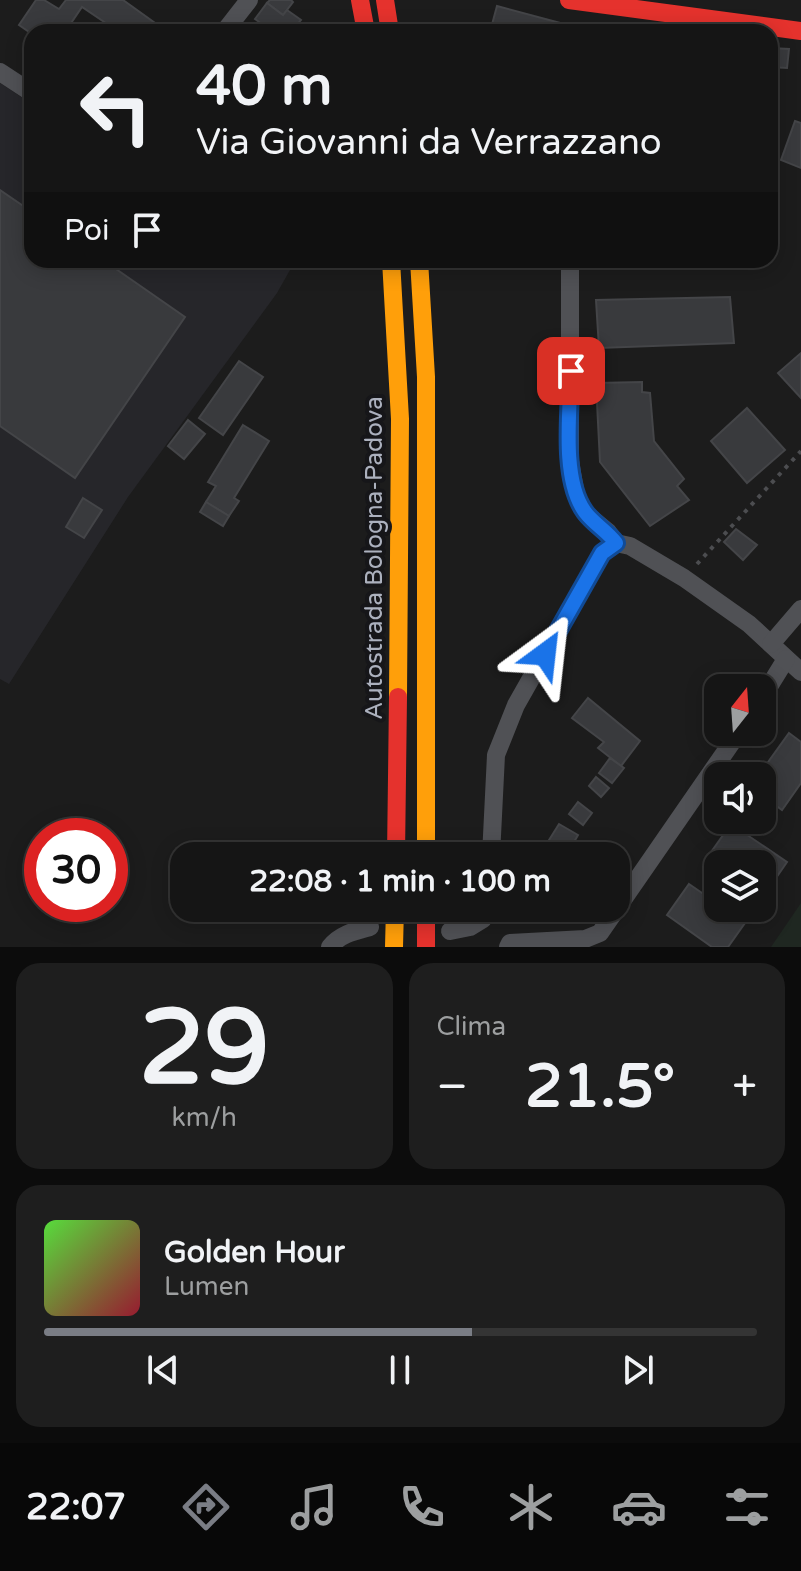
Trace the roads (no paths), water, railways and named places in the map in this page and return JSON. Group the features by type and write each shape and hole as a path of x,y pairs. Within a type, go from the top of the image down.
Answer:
{"main road":[{"path":"360,0 364,24"},
{"path":"385,0 389,24"},
{"path":"569,0 749,24"},
{"path":"778,28 801,31"},
{"name":"Autostrada Bologna-Padova","path":"391,268 401,474 396,842"},
{"path":"419,268 426,377 426,842"},
{"path":"394,947 395,922"},
{"path":"426,922 426,947"}],"street":[{"path":"230,24 249,0"},
{"path":"0,72 24,88"},
{"path":"570,268 570,461 576,495 586,514 616,543 630,546 684,578 749,624 801,672"},
{"path":"492,842 496,755 516,705 602,553 616,543"},
{"path":"771,644 801,609"},
{"path":"776,675 786,659"},
{"path":"508,947 510,943 585,939 600,933 729,746"},
{"path":"450,931 478,922"},
{"path":"330,947 335,940 353,931 370,927"}]}
